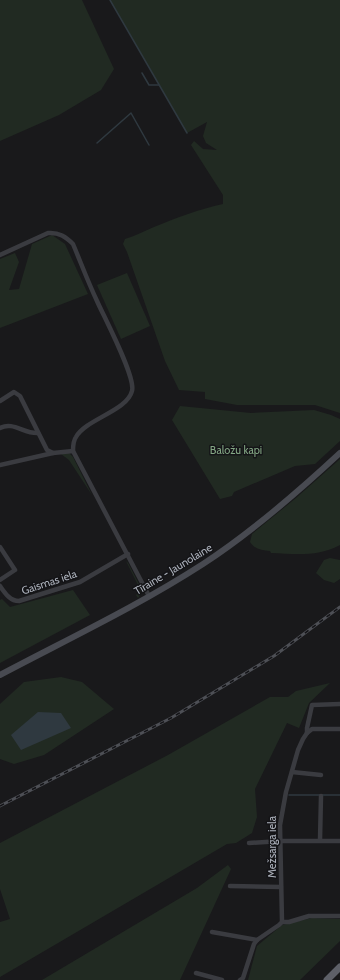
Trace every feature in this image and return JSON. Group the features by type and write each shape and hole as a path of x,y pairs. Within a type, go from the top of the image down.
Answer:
{"highway":[{"path":"327,980 340,967"}],"main road":[{"name":"Tīraine - Jaunolaine","path":"0,675 149,596 204,563 240,538 276,510 340,454"}],"street":[{"path":"0,255 48,233 55,232 67,238 73,244 96,300 128,369 132,382 130,398 81,430 73,444 73,452 149,596"},
{"path":"0,401 14,392 18,393 47,450 53,453"},
{"path":"0,428 8,425 33,434 38,433"},
{"path":"0,465 53,453 73,452"},
{"path":"0,547 15,570 0,580"},
{"name":"Gaismas iela","path":"0,586 12,599 19,601 82,581 128,554"},
{"path":"0,596 5,593"},
{"name":"Mežsarga iela","path":"282,922 280,825 282,809 298,750 307,732 312,705 340,704"},
{"path":"307,732 312,729 340,729"},
{"path":"292,772 321,775"},
{"path":"320,840 321,796"},
{"path":"249,843 340,840"},
{"path":"230,886 281,887"},
{"path":"240,980 254,944 257,940 282,922 289,922 309,916 340,916"},
{"path":"212,932 257,940"},
{"path":"196,973 218,980"}],"green space":[{"path":"0,0 82,0 114,69 101,90 59,115 0,141"},
{"path":"110,0 340,0 340,413 315,405 237,405 205,399 205,392 179,390 165,361 123,244 125,239 179,217 223,204 223,195 191,145 194,141 203,149 217,150 206,143 203,136 207,122 187,133"},
{"path":"52,235 65,244 88,294 0,328 0,259 15,253 19,262 9,290 19,289 32,244"},
{"path":"127,273 150,326 121,339 97,285"},
{"name":"Baložu kapi","path":"180,406 251,413 314,410 340,419 340,441 315,464 295,466 234,492 232,496 220,499 172,420"},
{"path":"69,453 73,457 92,495 69,460 61,454"},
{"path":"340,459 340,545 332,549 315,553 298,554 271,553 270,551 258,549 250,542 252,534"},
{"path":"330,558 340,560 340,579 334,583 324,580 316,573 324,560"},
{"path":"126,561 141,588 141,594 138,598 136,595 139,592 139,587"},
{"path":"73,590 90,615 0,663 0,600 2,599 10,607"},
{"path":"61,677 82,682 114,709 44,755 14,764 0,759 0,704 24,682"},
{"path":"330,683 309,703 299,728 287,723 255,789 257,817 252,833 236,843 227,844 0,977 0,922 10,919 0,889 0,843 168,755 270,697 288,697 296,691"},
{"path":"228,865 231,869 180,980 42,980 197,888"},
{"path":"312,918 340,919 340,941 300,980 248,980 257,946 282,925"}],"shaded area":[{"path":"38,712 61,713 71,728 21,750 11,735"}],"waterway":[{"path":"110,0 187,133"},
{"path":"142,73 149,85 159,85"},
{"path":"97,143 131,113 149,145"},
{"path":"289,795 340,795"}],"railway":[{"path":"0,806 171,718 274,656 340,607"}]}
